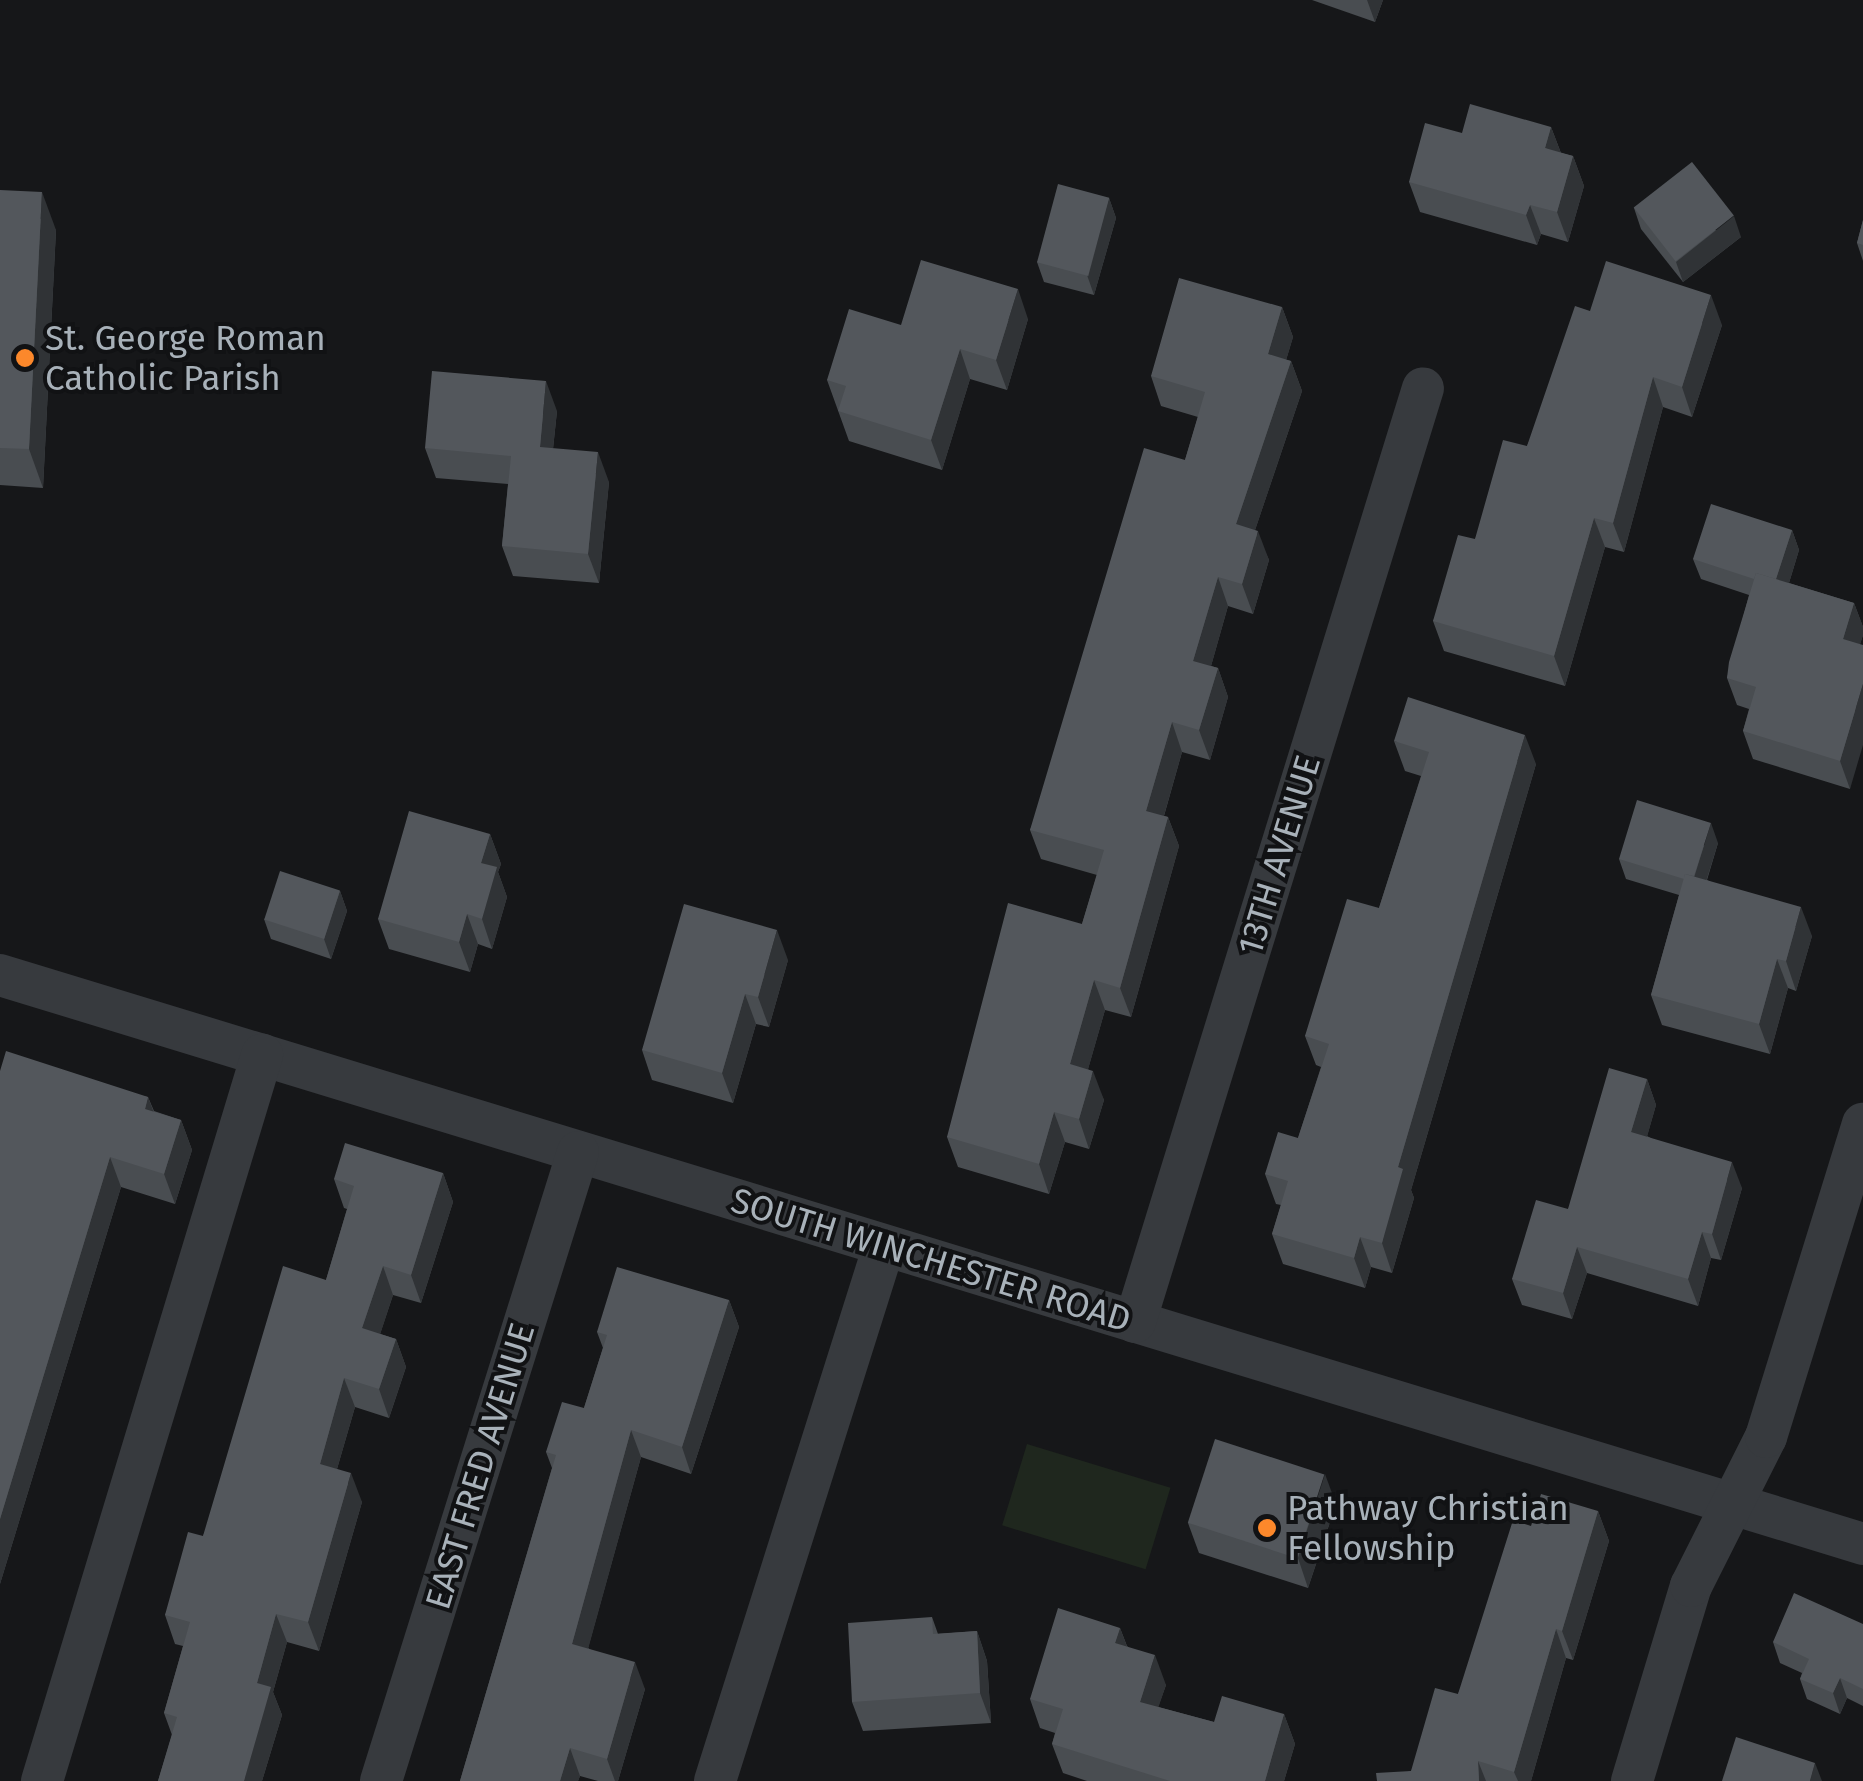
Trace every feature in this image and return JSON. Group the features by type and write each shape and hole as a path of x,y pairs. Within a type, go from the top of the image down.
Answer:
{"street":[{"name":"13TH AVENUE","path":"1135,1322 1423,388"},
{"name":"SOUTH WINCHESTER ROAD","path":"0,975 1863,1544"},
{"path":"42,1781 262,1055"},
{"path":"1632,1781 1691,1586 1728,1503 1766,1437 1863,1124"},
{"name":"EAST FRED AVENUE","path":"381,1781 578,1152"},
{"path":"715,1781 884,1246"}],"shaded area":[{"path":"1027,1444 1170,1488 1146,1569 1002,1525"}],"building":[{"path":"1470,104 1551,127 1545,148 1573,156 1557,212 1530,205 1526,215 1409,182 1425,123 1462,133"},
{"path":"1692,162 1734,216 1676,261 1634,208"},
{"path":"1058,184 1109,198 1088,276 1037,262"},
{"path":"0,190 42,192 29,449 0,448"},
{"path":"1863,220 1863,245 1857,243"},
{"path":"921,260 1018,289 996,360 960,349 931,440 838,411 846,386 827,380 849,309 901,325"},
{"path":"1606,261 1711,295 1682,387 1653,377 1613,523 1594,518 1554,656 1433,621 1458,535 1475,539 1503,440 1527,446 1575,306 1590,311"},
{"path":"1179,278 1282,307 1268,354 1291,361 1236,524 1258,531 1242,584 1218,577 1193,661 1218,668 1199,730 1172,722 1146,811 1168,817 1120,988 1094,980 1070,1064 1093,1071 1079,1119 1054,1112 1039,1164 947,1137 1008,903 1082,924 1104,850 1030,830 1144,448 1185,460 1205,392 1151,376"},
{"path":"432,371 546,381 540,447 598,452 588,554 502,546 511,456 425,448"},
{"path":"1711,504 1792,530 1776,579 1756,573 1754,579 1693,559"},
{"path":"1756,573 1854,603 1843,639 1863,645 1863,684 1840,761 1743,731 1756,687 1727,678"},
{"path":"1408,697 1525,735 1398,1167 1403,1169 1382,1243 1360,1237 1354,1258 1272,1234 1288,1181 1265,1174 1278,1132 1298,1138 1329,1044 1305,1036 1347,899 1379,908 1429,752 1394,741"},
{"path":"1637,800 1711,823 1694,876 1685,874 1684,879 1619,859"},
{"path":"409,811 490,834 481,863 497,867 482,919 467,914 459,942 378,919"},
{"path":"280,871 340,890 324,939 264,920"},
{"path":"1685,874 1801,907 1786,961 1777,959 1759,1024 1651,995"},
{"path":"684,904 777,930 758,997 745,994 722,1073 642,1050"},
{"path":"6,1051 148,1097 145,1109 181,1120 164,1174 110,1157 0,1519 0,1071"},
{"path":"1609,1068 1647,1079 1631,1132 1732,1162 1712,1234 1702,1232 1688,1279 1577,1247 1563,1293 1512,1279 1536,1200 1568,1209"},
{"path":"345,1143 443,1173 411,1275 383,1266 362,1328 396,1339 379,1389 344,1378 320,1464 351,1473 308,1622 276,1614 257,1683 271,1687 244,1781 158,1781 177,1717 164,1713 190,1622 165,1615 188,1532 203,1536 283,1266 326,1280 354,1186 334,1179"},
{"path":"617,1267 729,1300 682,1447 631,1430 572,1644 635,1662 607,1759 570,1748 560,1781 460,1781 556,1455 546,1452 562,1402 584,1408 607,1335 597,1332"},
{"path":"1215,1439 1324,1475 1297,1558 1188,1523"},
{"path":"1541,1494 1598,1511 1562,1631 1556,1629 1514,1772 1478,1761 1479,1781 1377,1781 1376,1773 1411,1771 1435,1688 1458,1694 1513,1520 1531,1526"},
{"path":"1794,1593 1863,1624 1863,1689 1840,1678 1833,1693 1800,1679 1809,1659 1773,1642"},
{"path":"1058,1608 1120,1628 1115,1643 1155,1655 1140,1702 1214,1722 1222,1696 1284,1714 1265,1781 1170,1781 1052,1744 1063,1709 1030,1699"},
{"path":"932,1617 933,1634 977,1631 980,1693 852,1702 848,1623"},
{"path":"1736,1737 1815,1763 1810,1781 1722,1781"}],"place":[{"name":"St. George Roman Catholic Parish","path":"25,358"},
{"name":"Pathway Christian Fellowship","path":"1267,1528"}]}
